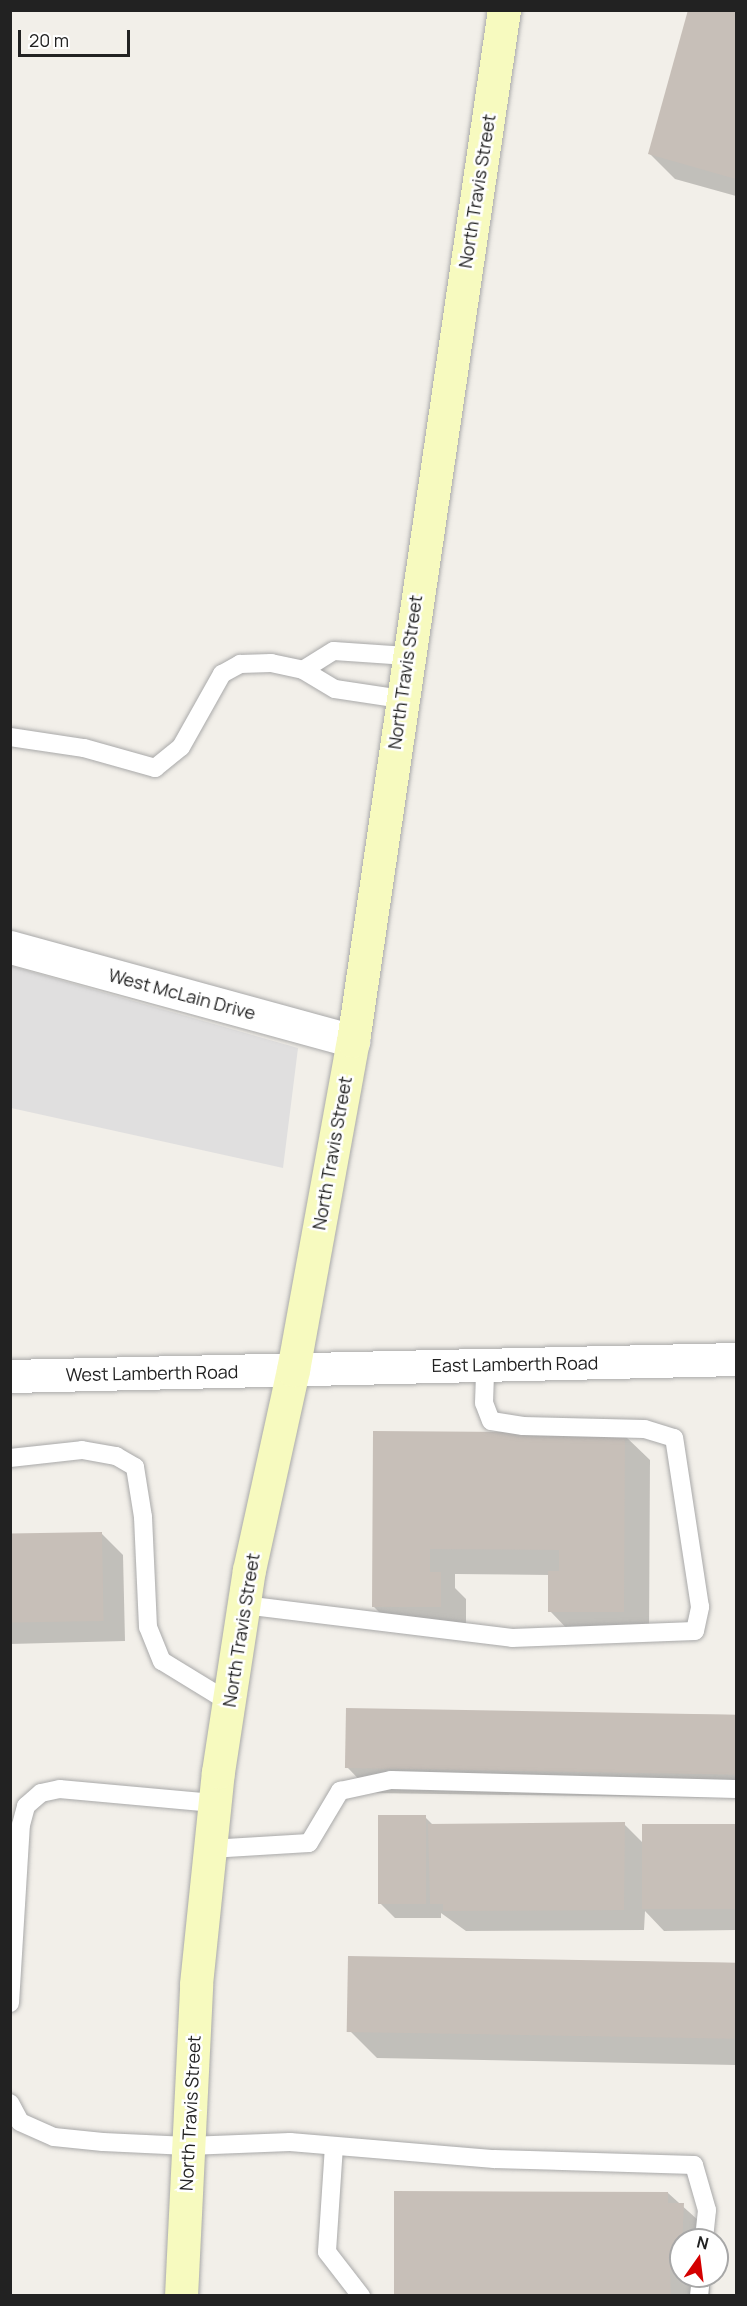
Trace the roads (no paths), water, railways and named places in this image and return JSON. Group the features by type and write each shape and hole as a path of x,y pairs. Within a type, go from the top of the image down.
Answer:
{"main road":[{"name":"North Travis Street","path":"181,2295 196,1984 215,1803 229,1702 244,1605 293,1370 352,1041 406,656 504,10"}],"street":[{"name":"West McLain Drive","path":"10,947 352,1041"},
{"name":"East Lamberth Road","path":"293,1370 736,1359"},
{"name":"West Lamberth Road","path":"10,1376 293,1370"}],"lane":[{"path":"303,670 334,651 406,656"},
{"path":"10,737 84,748 155,768 181,747 222,674 240,664 271,663 303,670 335,689 401,699"},
{"path":"244,1605 512,1638 695,1631 700,1607 674,1438 644,1429 523,1426 491,1421 484,1403 485,1365"},
{"path":"10,1458 82,1450 116,1456 135,1467 143,1517 148,1627 162,1661 229,1702"},
{"path":"210,1849 309,1843 340,1791 392,1780 736,1789"},
{"path":"10,2003 21,1825 26,1806 41,1793 60,1789 215,1803"},
{"path":"10,2103 20,2122 54,2137 188,2146 290,2142 494,2159 694,2165 707,2210 705,2228"},
{"path":"334,2146 327,2252 361,2295"}]}
